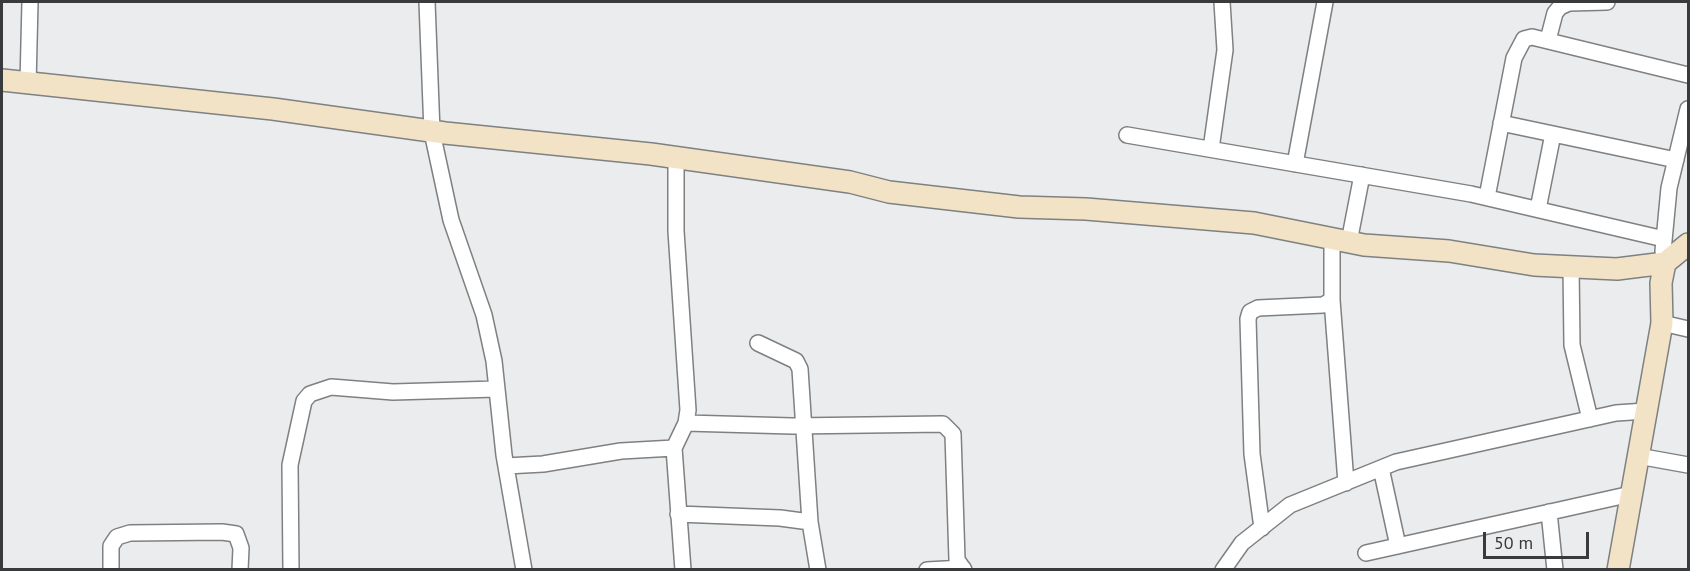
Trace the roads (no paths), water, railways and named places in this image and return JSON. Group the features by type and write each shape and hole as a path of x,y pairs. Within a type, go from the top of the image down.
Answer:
{"street":[{"path":"28,84 30,2"},
{"path":"427,2 432,132 451,220 484,315 494,361 506,466 524,570"},
{"path":"1211,149 1225,50 1222,2"},
{"path":"1295,164 1325,2"},
{"path":"1548,40 1555,13 1560,7 1569,3 1607,2"},
{"path":"1487,197 1518,47 1524,39 1532,37 1548,40 1689,75"},
{"path":"2,80 273,109 432,132 676,157 850,182 889,192 1019,207 1086,209 1254,223 1341,241 1449,251 1534,265 1617,269 1665,263 1689,244"},
{"path":"1618,570 1662,323 1660,283 1665,263 1664,239 1669,188 1689,108"},
{"path":"1501,123 1676,160"},
{"path":"1538,209 1553,134"},
{"path":"1127,135 1487,197 1664,239"},
{"path":"676,157 676,231 688,410 686,423 674,448 683,570"},
{"path":"1346,483 1332,300 1341,241 1362,175"},
{"path":"1571,267 1572,345 1590,419"},
{"path":"1262,528 1252,454 1248,319 1250,312 1258,308 1323,305 1332,300"},
{"path":"1662,323 1689,329"},
{"path":"758,343 796,361 800,369 810,522 818,570"},
{"path":"291,570 290,465 304,401 310,394 331,387 403,392 496,389"},
{"path":"1223,570 1242,543 1290,505 1381,468 1484,441 1617,413 1646,411"},
{"path":"686,423 803,426 943,424 949,427 954,439 957,560 963,569"},
{"path":"506,466 543,464 621,451 674,448"},
{"path":"1638,456 1689,465"},
{"path":"1381,468 1398,546"},
{"path":"1366,553 1631,494"},
{"path":"1549,512 1555,570"},
{"path":"678,514 780,518 810,522"},
{"path":"111,570 111,546 117,537 129,533 222,531 236,534 241,548 240,570"},
{"path":"927,570 963,569"}]}
